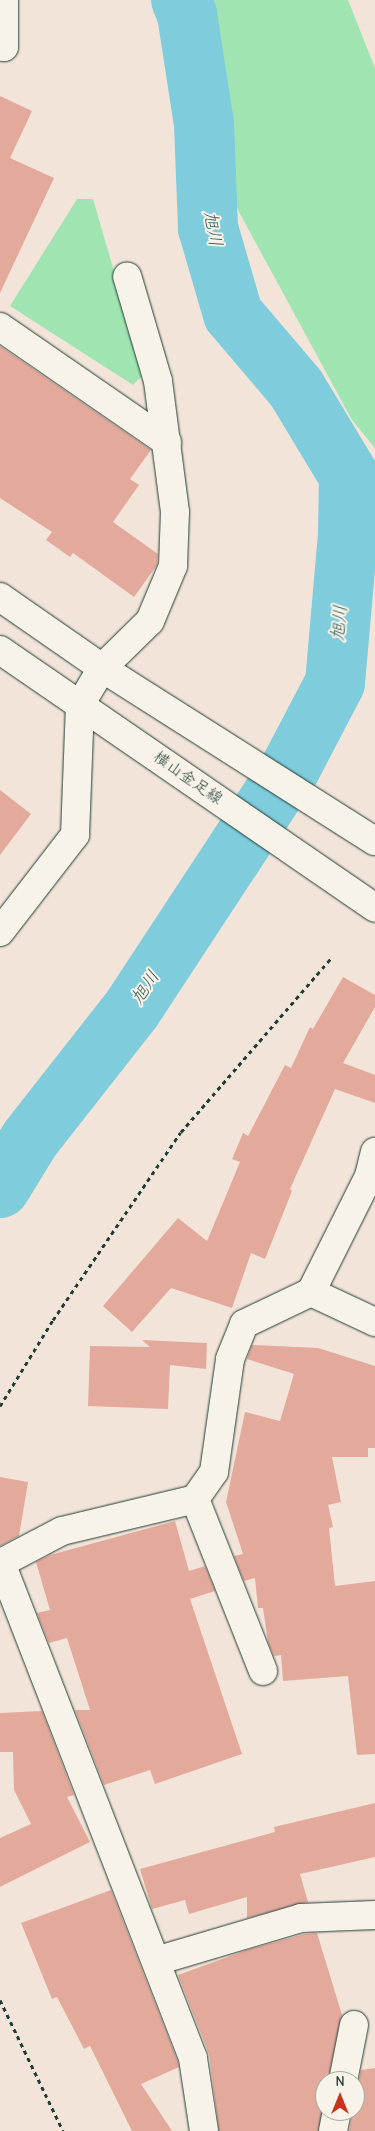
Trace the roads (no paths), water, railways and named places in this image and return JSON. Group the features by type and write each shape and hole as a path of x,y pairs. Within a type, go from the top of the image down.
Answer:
{"street":[{"path":"0,46 4,47 4,0"},
{"path":"2,927 75,835 80,704 102,668 150,621 173,566 175,512 158,381 127,276"},
{"path":"0,327 167,442"},
{"path":"0,597 102,668 156,700 375,841"},
{"name":"横山金足線","path":"0,650 375,908"},
{"path":"204,2131 193,2058 1,1562 62,1530 196,1499 214,1472 230,1359 244,1324 311,1292 369,1176 375,1152"},
{"path":"311,1292 375,1322"},
{"path":"196,1499 263,1670"},
{"path":"156,1962 301,1918 375,1915"},
{"path":"345,2071 354,2025"}],"waterway":[{"name":"旭川","path":"0,1188 30,1139 132,1009 291,767 335,683 348,534 349,476 296,388 233,314 208,228 204,124 187,14 181,0"}]}
